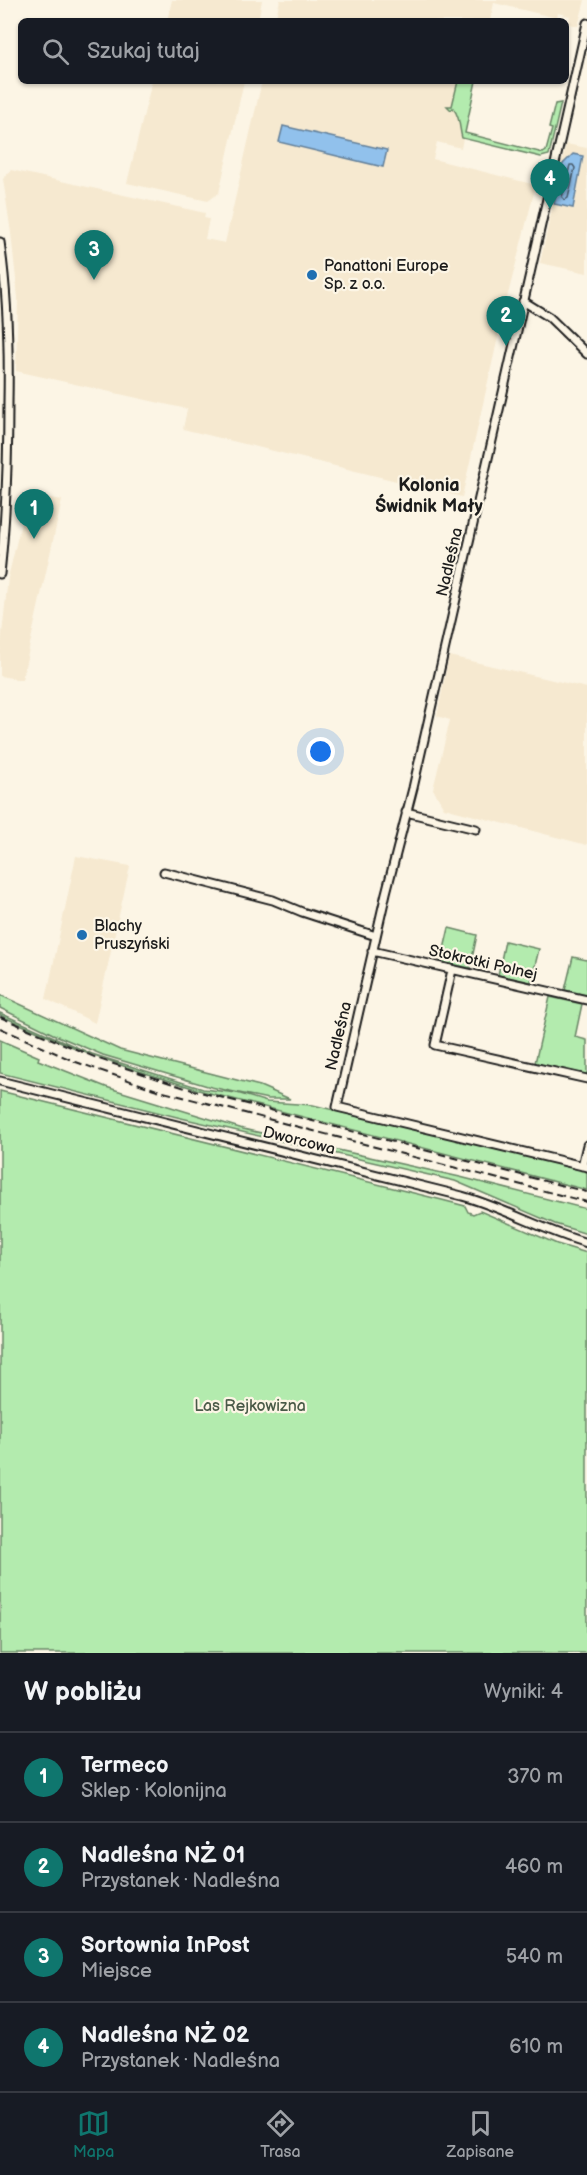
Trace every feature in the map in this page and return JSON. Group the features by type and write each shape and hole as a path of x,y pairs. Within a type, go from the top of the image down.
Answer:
{"street":[{"name":"Nadleśna","path":"584,1167 337,1107 587,25"},
{"path":"0,242 8,299 9,367 6,513 0,574"},
{"path":"523,301 549,317 587,354"},
{"path":"406,812 476,829"},
{"path":"164,872 273,900 376,936"},
{"name":"Stokrotki Polnej","path":"372,951 587,1000"},
{"path":"452,970 435,1045 587,1079"},
{"name":"Dworcowa","path":"0,1081 462,1196 490,1204 547,1230 587,1243"},
{"path":"584,1167 587,1145"}],"shaded area":[{"path":"172,0 262,0 259,18 168,18"},
{"path":"280,0 585,0 578,26 569,24 570,16 558,13 557,18 494,3 491,18 276,18"},
{"path":"151,84 243,84 219,193 208,201 127,183"},
{"path":"261,84 475,84 461,148 437,142 433,159 536,185 505,306 462,497 183,429 187,409 16,371 18,298 3,179 11,170 205,213 204,218 209,219 205,239 225,243"},
{"path":"566,144 587,148 587,273 540,263"},
{"path":"28,494 62,500 22,680 0,676 0,652 8,578"},
{"path":"449,656 587,688 587,845 444,808 433,789 450,720 437,716"},
{"name":"Blachy Pruszyński","path":"76,856 130,866 95,1023 46,999"}],"green space":[{"path":"457,84 475,84 465,133 543,153 546,151 552,129 549,128 555,104 561,103 549,155 541,157 462,138 457,115 453,108 451,110 447,106 452,106"},
{"path":"449,928 477,935 470,968 441,962"},
{"path":"505,941 539,949 531,982 498,975"},
{"path":"573,957 587,960 587,995 565,990"},
{"path":"0,995 120,1050 260,1086 290,1099 268,1099 211,1087 103,1055 0,1008"},
{"path":"550,997 582,1004 575,1037 587,1040 587,1075 535,1063"},
{"path":"0,1013 92,1054 203,1089 237,1093 267,1102 313,1105 587,1171 587,1190 202,1091 126,1067 73,1047 6,1018"},
{"path":"0,1040 39,1057 38,1060 106,1087 243,1129 460,1177 587,1209 587,1234 555,1224 455,1181 181,1118 0,1073"},
{"name":"Las Rejkowizna","path":"0,1091 465,1206 468,1212 473,1214 480,1211 557,1244 587,1253 587,1653 0,1653"}],"water":[{"path":"283,126 387,150 383,167 279,142"},
{"path":"573,154 583,156 573,208 554,204 563,164"}],"railway":[{"path":"0,1017 99,1059 185,1088 587,1192"},
{"path":"0,1028 76,1062 160,1091 587,1202"}],"place":[{"name":"Nadleśna NŻ 02","path":"550,209"},
{"name":"Panattoni Europe Sp. z o.o.","path":"312,275"},
{"name":"Sortownia InPost","path":"94,280"},
{"name":"Nadleśna NŻ 01","path":"506,346"},
{"name":"Termeco","path":"34,539"},
{"name":"Blachy Pruszyński","path":"82,935"}],"district":[{"name":"Kolonia Świdnik Mały","path":"429,495"}]}
